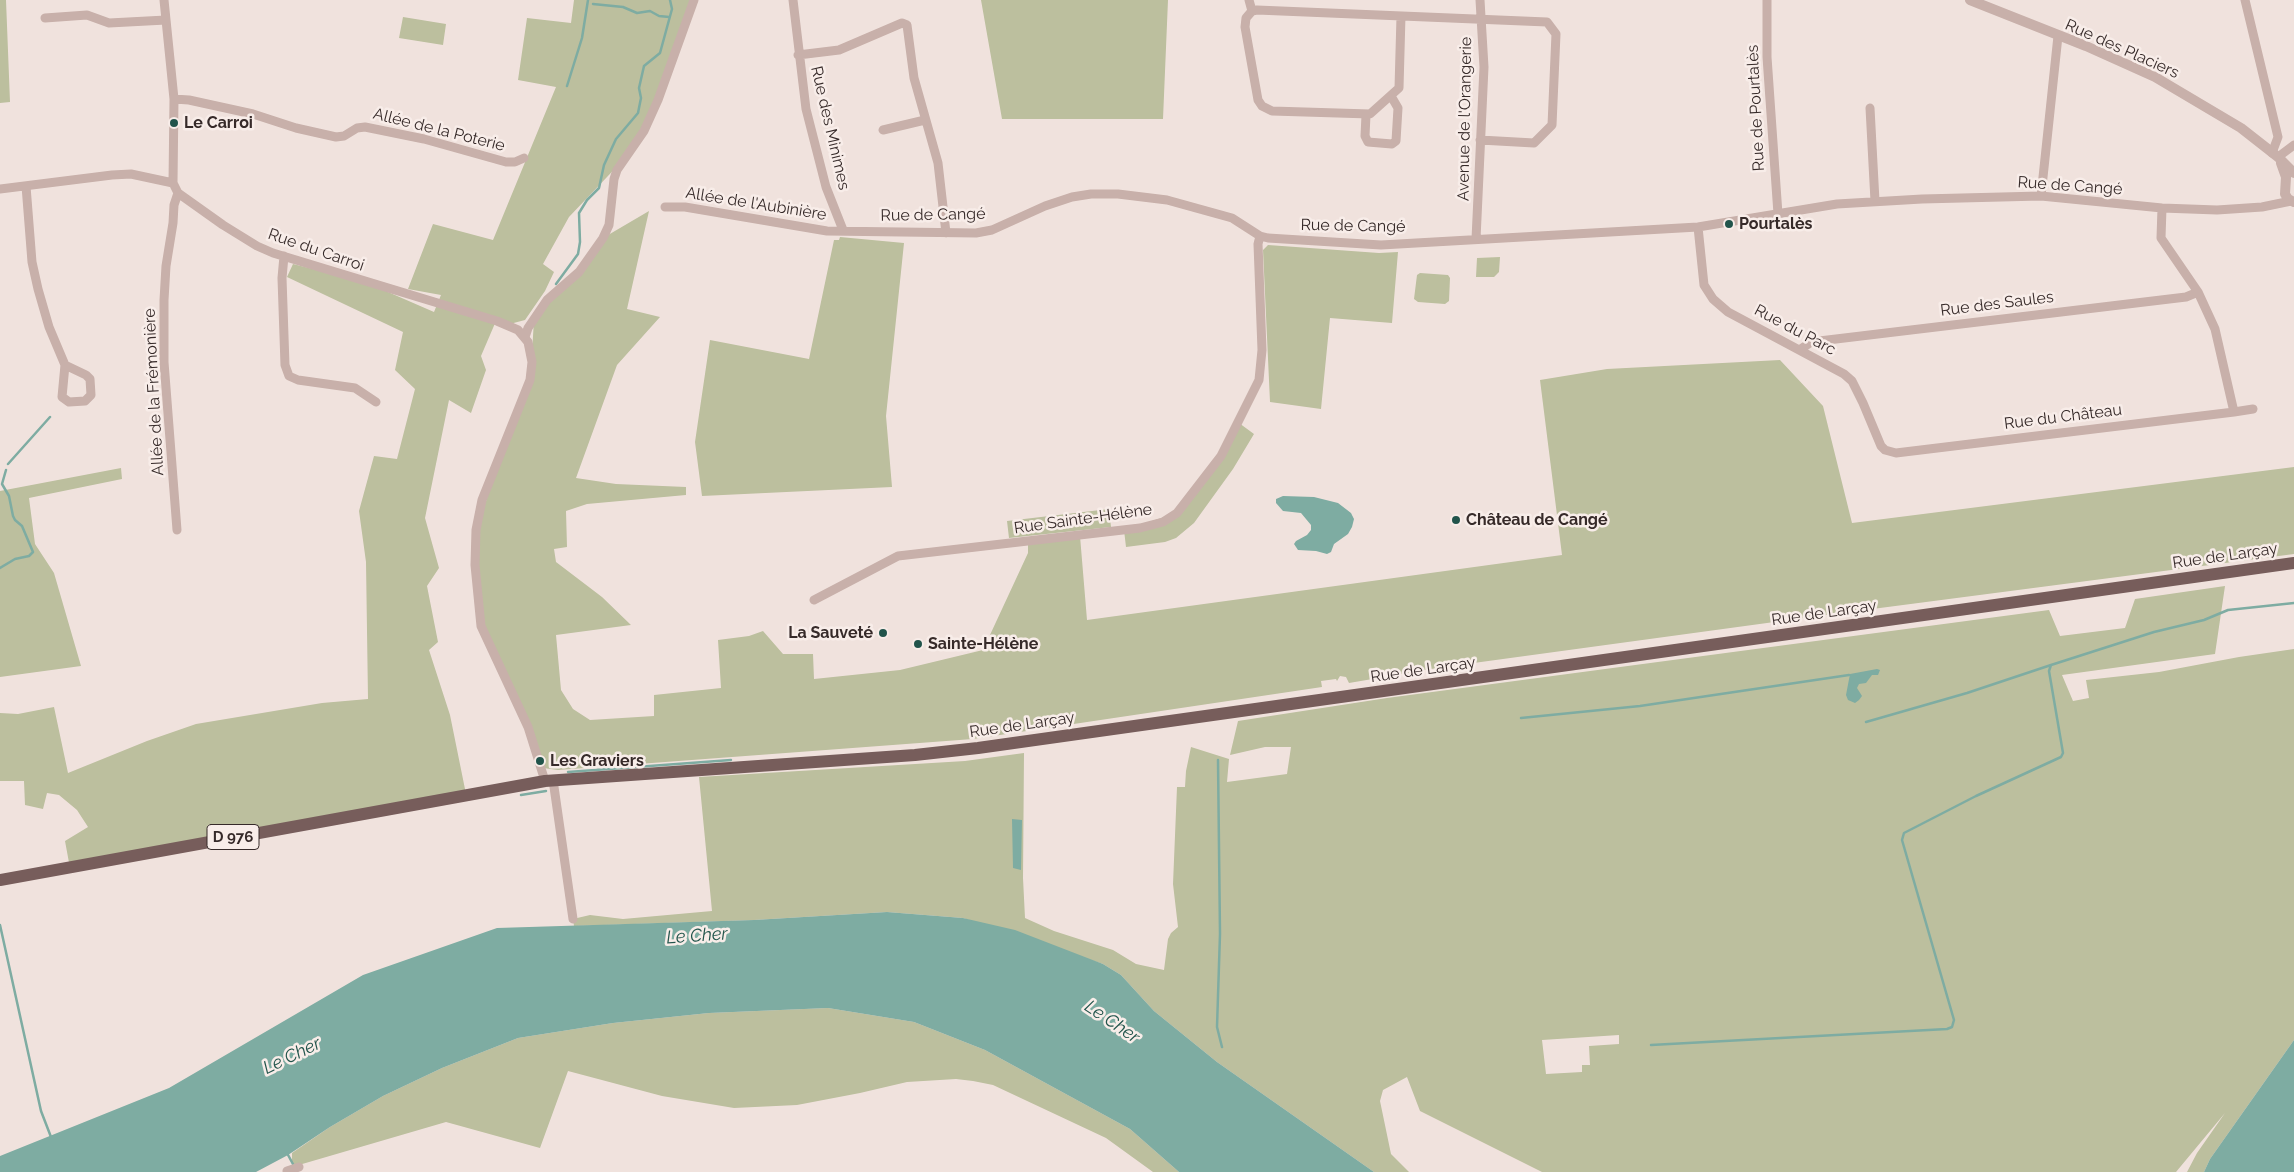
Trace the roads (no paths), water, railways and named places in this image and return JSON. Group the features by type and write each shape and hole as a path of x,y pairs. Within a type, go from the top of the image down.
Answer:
{"main road":[{"name":"Rue de Larçay","path":"549,780 905,756 978,748 2294,563"},
{"name":"D 976","path":"0,880 549,780"}],"street":[{"path":"164,0 174,99 173,183 178,194"},
{"path":"573,919 549,780 511,688 481,626 476,591 475,546 482,500 530,380 532,355 525,337 528,328 547,300 579,272 603,238 611,214 614,179 617,170 644,131 658,100 694,0"},
{"name":"Rue des Minimes","path":"793,0 798,55 806,109 823,176 834,211 844,230"},
{"path":"1249,0 1255,10"},
{"name":"Avenue de l'Orangerie","path":"1476,239 1484,67 1480,0"},
{"name":"Rue de Pourtalès","path":"1767,0 1767,57 1778,214"},
{"name":"Rue des Placiers","path":"1970,0 2155,77 2241,128 2294,173"},
{"path":"2244,0 2278,138 2275,155 2285,172 2290,192"},
{"path":"1401,16 1399,88 1374,112 1366,115 1272,111 1262,106 1256,94 1245,27 1246,18 1255,10 1401,16 1481,20 1545,22 1556,34 1552,125 1550,129 1534,143 1480,140"},
{"path":"45,18 87,15 109,23 166,20"},
{"path":"798,55 839,50 902,22 908,25 914,78 938,163 946,233"},
{"path":"2041,196 2058,36"},
{"path":"1366,115 1365,136 1368,142 1392,144 1396,142 1398,108 1391,96"},
{"name":"Allée de la Poterie","path":"174,99 188,100 253,114 296,128 336,136 344,136 357,128 365,128 424,139 506,162 515,162 524,158"},
{"path":"1870,108 1875,201"},
{"path":"883,130 926,120"},
{"path":"2275,155 2294,145"},
{"path":"0,189 131,174 173,183"},
{"path":"26,186 32,262 49,326 65,365"},
{"name":"Rue de Cangé","path":"844,230 976,233 992,230 1045,206 1072,197 1091,194 1118,194 1167,200 1232,218 1260,236 1287,240 1381,245 1698,227 1837,204 1875,201 2041,196 2162,208 2217,210 2262,207 2290,192"},
{"name":"Rue du Carroi","path":"178,194 257,246 497,321 518,330 525,337"},
{"name":"Allée de la Frémonière","path":"177,530 164,362 164,300 166,266 174,205 178,194"},
{"name":"Allée de l'Aubinière","path":"665,207 685,207 812,229 844,230"},
{"path":"2162,208 2160,234 2163,242 2198,292 2215,329 2234,412"},
{"name":"Rue du Parc","path":"1698,227 1704,285 1712,299 1728,312 1844,374 1852,381 1881,446 1885,450 1896,453"},
{"name":"Rue Sainte-Hélène","path":"814,600 898,556 1140,528 1163,522 1177,513 1221,456 1259,380 1262,350 1258,244 1260,236"},
{"path":"284,256 282,278 286,365 289,376 298,380 355,388 376,402"},
{"name":"Rue des Saules","path":"1800,349 1811,342 2186,296 2198,292"},
{"name":"Rue du Château","path":"1896,453 2253,409"},
{"path":"287,1171 299,1167"}],"water":[{"path":"1283,496 1314,497 1338,503 1351,513 1354,519 1352,527 1348,534 1334,544 1331,552 1327,554 1298,550 1294,544 1307,535 1311,530 1311,525 1301,513 1283,511 1276,503 1276,499"},
{"path":"1880,670 1878,675 1872,675 1866,683 1859,684 1857,688 1862,696 1859,700 1855,703 1848,700 1846,695 1850,674"},
{"path":"1012,819 1022,820 1021,870 1013,868"},
{"name":"Le Cher","path":"887,912 963,918 1015,930 1103,964 1121,975 1154,1011 1217,1062 1374,1172 1179,1172 1130,1129 985,1050 914,1022 828,1008 709,1013 613,1023 518,1038 442,1068 383,1096 330,1127 288,1155 256,1172 0,1172 0,1156 169,1088 363,975 497,928 754,920"},
{"path":"2294,1040 2294,1172 2204,1172 2210,1159"}],"waterway":[{"path":"567,86 582,38 588,0"},
{"path":"556,284 578,254 580,242 579,213 587,200 599,188 604,165 616,139 638,113 641,98 639,88 644,66 660,53 672,9 670,0"},
{"path":"593,4 623,7 637,13 650,11 659,16 669,17"},
{"path":"8,464 50,417"},
{"path":"0,568 15,559 29,556 33,552 22,526 13,516 9,496 2,484 6,470"},
{"path":"1651,1045 1947,1029 1952,1027 1954,1020 1902,840 1904,833 1976,796 2061,757 2063,753 2049,671 2051,665 2154,632 2204,620 2228,610 2294,603"},
{"path":"1866,722 1967,693 2051,665"},
{"path":"1521,718 1640,706 1849,675"},
{"path":"568,772 731,760"},
{"path":"1218,760 1220,934 1217,1027 1222,1047"},
{"path":"521,795 546,791"},
{"path":"0,925 41,1111 51,1137"},
{"path":"287,1153 294,1166"}],"place":[{"name":"Le Carroi","path":"174,123"},
{"name":"Pourtalès","path":"1729,224"},
{"name":"Château de Cangé","path":"1456,520"},
{"name":"La Sauveté","path":"883,633"},
{"name":"Sainte-Hélène","path":"918,644"},
{"name":"Les Graviers","path":"540,761"}]}
